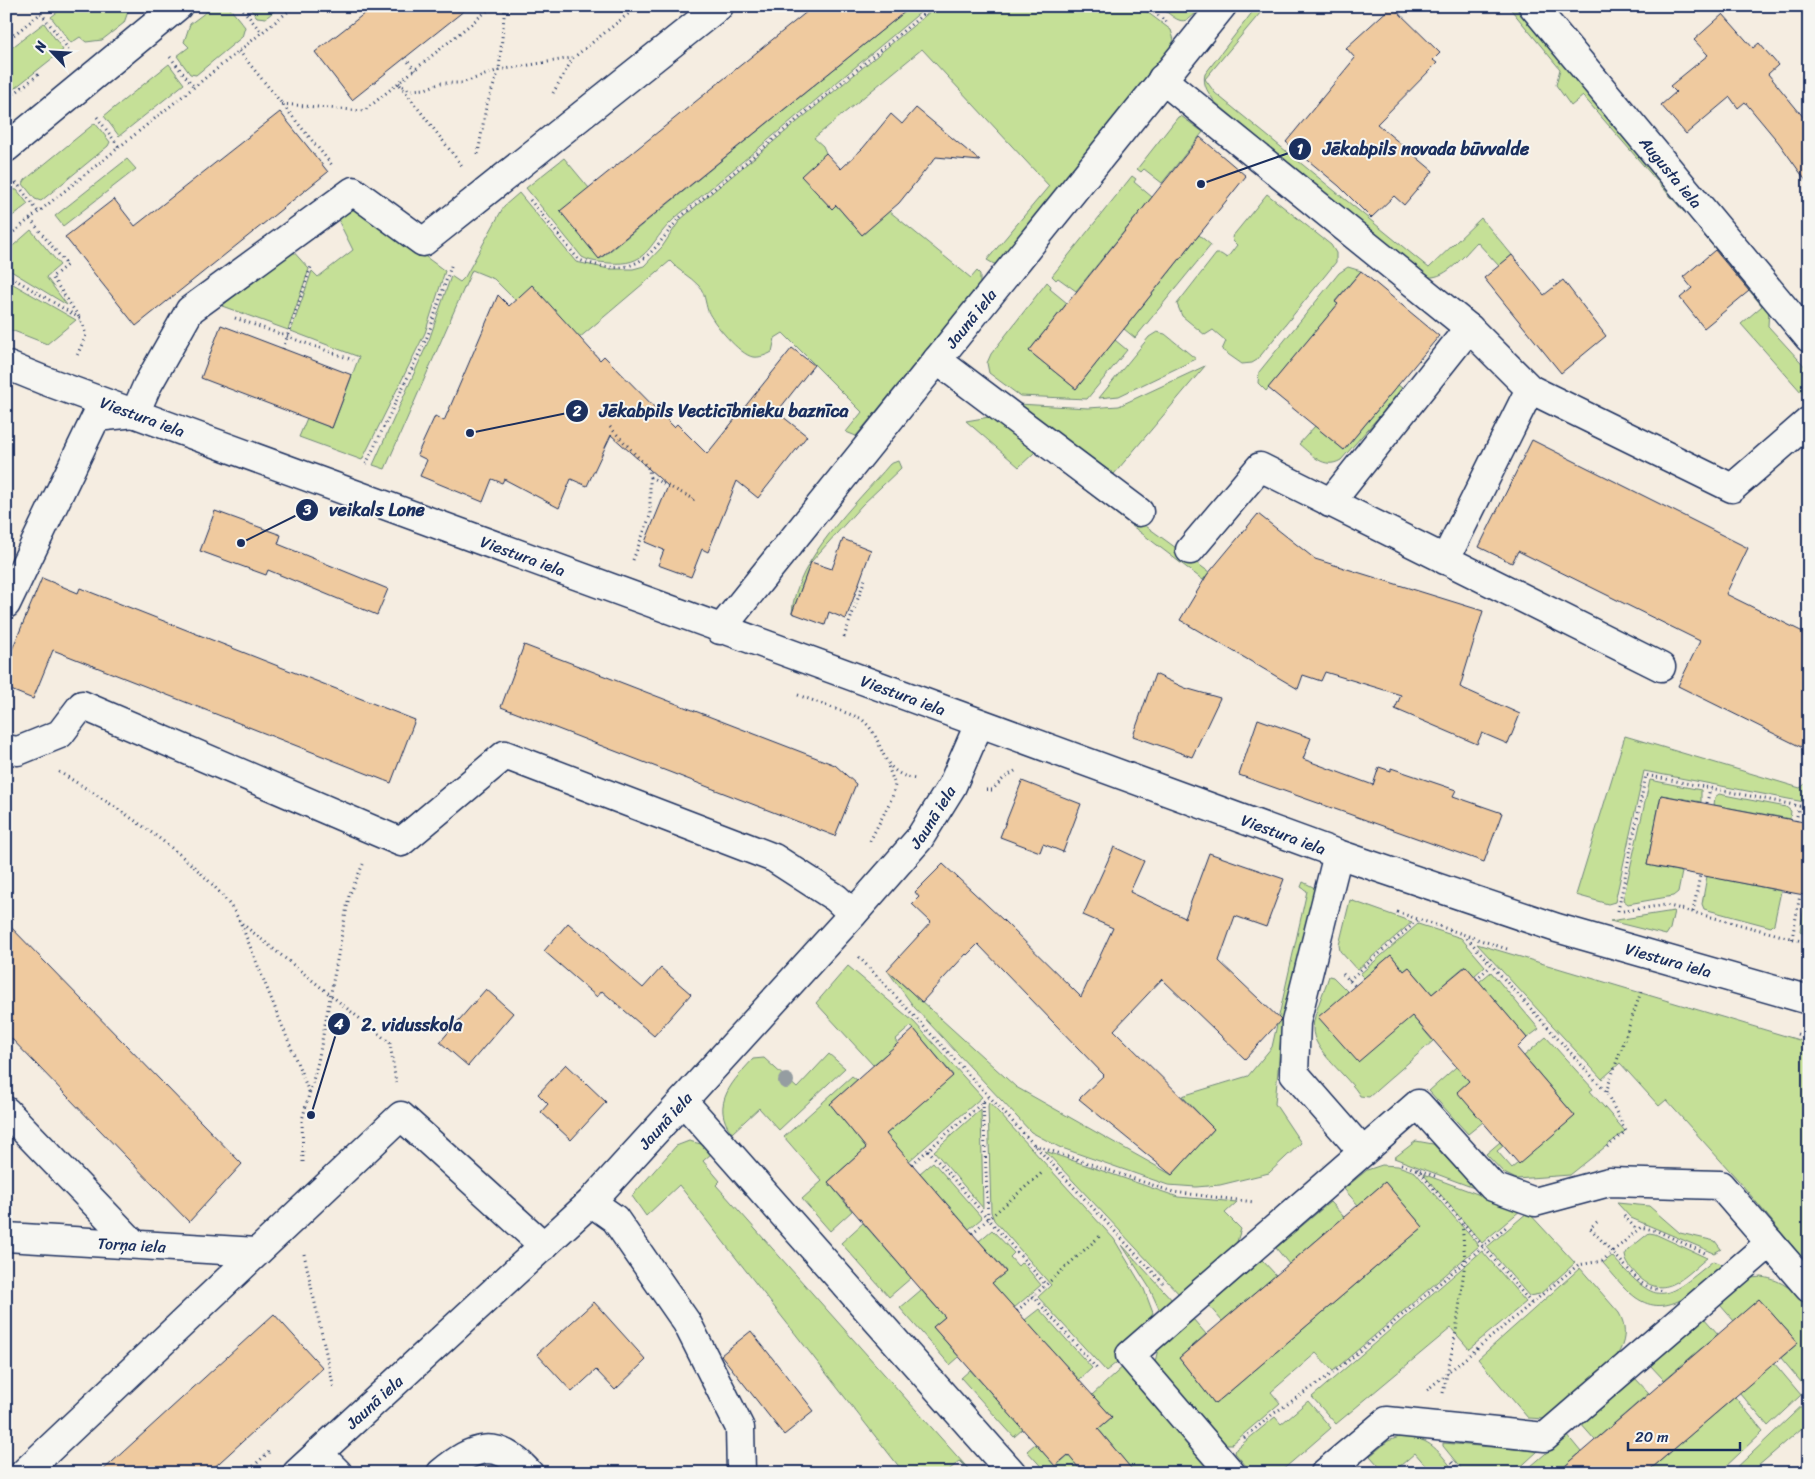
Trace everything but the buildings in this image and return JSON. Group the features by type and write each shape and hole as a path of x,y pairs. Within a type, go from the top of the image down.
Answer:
{"street":[{"path":"6,604 96,417 135,413 147,386 190,310 353,191 422,242 719,6"},
{"name":"Jaunā iela","path":"720,630 1222,6"},
{"name":"Augusta iela","path":"1532,6 1809,338"},
{"path":"6,148 176,7"},
{"path":"1162,79 1469,328 1530,389 1732,488 1809,421"},
{"path":"1330,503 1469,328"},
{"path":"937,360 1139,512"},
{"name":"Viestura iela","path":"6,365 720,630 1338,854 1557,928 1809,1000"},
{"path":"1445,560 1530,389"},
{"path":"1190,550 1260,468 1661,668"},
{"path":"12,750 60,734 82,705 401,842 505,756 774,858 836,898 845,923"},
{"name":"Jaunā iela","path":"297,1473 591,1202 683,1101 919,839 952,786 979,724"},
{"path":"1338,854 1296,1022 1294,1073 1363,1152"},
{"path":"683,1101 1012,1473"},
{"path":"1225,1466 1130,1355 1418,1104 1493,1187 1536,1202 1608,1182 1720,1185 1809,1288"},
{"path":"6,1111 134,1244"},
{"path":"24,1473 401,1116 544,1246"},
{"path":"591,1202 615,1220 687,1323 740,1428 741,1473"},
{"name":"Torņa iela","path":"6,1237 257,1252"},
{"path":"1325,1473 1387,1421 1545,1437 1770,1243"},
{"path":"441,1473 458,1459 474,1451 489,1448 505,1452 519,1462 529,1473"},
{"path":"318,1453 338,1473"}],"path":[{"path":"6,41 50,6"},
{"path":"240,6 262,33"},
{"path":"6,238 294,6"},
{"path":"282,104 364,111 493,6"},
{"path":"508,174 580,260 599,265 620,266 639,263 652,253 678,219 932,6"},
{"path":"40,13 69,50"},
{"path":"239,51 353,191"},
{"path":"170,57 194,87"},
{"path":"405,58 415,70"},
{"path":"399,83 409,90 426,89 441,84 462,83 499,70 573,58"},
{"path":"399,83 483,194"},
{"path":"96,117 119,147"},
{"path":"16,182 39,213"},
{"path":"30,219 68,265 52,277 81,319 86,335 75,360"},
{"path":"283,348 313,263"},
{"path":"6,274 81,319"},
{"path":"198,305 353,360"},
{"path":"610,427 649,469 650,516 631,564"},
{"path":"650,477 694,499 692,502"},
{"path":"843,640 865,579"},
{"path":"12,750 73,780 185,858 235,911 310,1092"},
{"path":"869,843 892,798 895,785 888,766"},
{"path":"1618,912 1646,776 1809,808"},
{"path":"1707,804 1710,788"},
{"path":"1796,821 1799,806"},
{"path":"334,1389 304,1250 302,1120 332,996 349,896 378,832"},
{"path":"1693,912 1700,875"},
{"path":"1792,939 1800,895"},
{"path":"1349,980 1418,920"},
{"path":"240,922 390,1043 401,1116"},
{"path":"845,923 989,1097 1186,1308"},
{"path":"1466,937 1606,1092 1626,1131 1606,1148"},
{"path":"1476,979 1492,966"},
{"path":"1606,1092 1642,989"},
{"path":"912,1164 989,1097"},
{"path":"983,1102 988,1219"},
{"path":"1033,1144 1173,1192 1300,1207"},
{"path":"928,1150 1046,1284"},
{"path":"1363,1152 1442,1178"},
{"path":"1417,1169 1532,1304"},
{"path":"972,1233 1043,1172"},
{"path":"1225,1466 1273,1414 1336,1371 1536,1202"},
{"path":"1620,1213 1637,1230"},
{"path":"1602,1217 1590,1228 1640,1282 1658,1291 1667,1291"},
{"path":"1435,1426 1456,1332 1465,1262 1462,1222"},
{"path":"1387,1421 1578,1266 1602,1261 1640,1227 1657,1231 1740,1268"},
{"path":"1017,1311 1101,1236"},
{"path":"1033,1296 1105,1377 1130,1355"}],"green space":[{"path":"65,6 130,6 124,23 102,40 86,42 80,37 71,43 51,17"},
{"path":"214,6 228,6 245,27 242,37 196,75 190,74 177,56 189,47 184,42 190,24"},
{"path":"248,6 280,6 266,18 257,17"},
{"path":"912,6 928,6 672,221 639,258 622,263 609,263 592,261 582,257 526,188 564,158 589,188 600,259"},
{"path":"937,6 1139,6 1171,30 1174,40 1167,53 998,263 994,264 987,260 1049,186 922,49 814,138 823,146 826,153 802,176 832,209 836,205 862,235 889,211 971,278 977,271 980,274 980,284 856,436 846,432 862,412 783,333 775,338 772,352 765,355 753,357 741,351 715,323 708,311 704,295 699,286 670,261 565,350 494,279 472,270 385,469 373,465 429,340 451,276 460,282 465,277 504,206 519,193 576,262 609,269 633,269 644,266 662,247 680,220"},
{"path":"1159,6 1202,6 1190,18 1181,21"},
{"path":"1257,6 1266,6 1205,79 1215,93 1429,268 1481,218 1512,255 1499,266 1477,242 1449,270 1435,277 1428,277 1216,103 1205,86 1204,78 1205,74"},
{"path":"1508,6 1514,6 1620,133 1688,209 1684,212 1583,96 1571,106 1556,85 1560,69"},
{"path":"44,23 63,50 6,95 6,52"},
{"path":"169,64 184,84 119,136 104,116"},
{"path":"1181,116 1203,132 1162,183 1144,169 1141,172 1137,169 1178,117"},
{"path":"95,123 110,142 108,146 41,201 35,199 23,184 25,180"},
{"path":"127,159 136,169 63,226 55,216"},
{"path":"1132,176 1136,179 1134,182 1152,197 1076,291 1058,278 1056,280 1052,276"},
{"path":"6,189 17,190 28,204 6,221"},
{"path":"1267,194 1331,245 1336,253 1336,262 1257,360 1252,363 1242,364 1222,350 1226,341 1213,330 1205,335 1182,316 1177,304 1216,254 1221,254 1227,258 1237,245 1232,237"},
{"path":"355,207 362,210 445,271 425,333 362,460 299,437 307,418 332,428 359,357 291,331 312,271 318,277 353,250 339,222 343,212"},
{"path":"1701,226 1769,308 1768,326 1809,371 1809,401 1741,324 1762,306 1698,228"},
{"path":"31,230 60,265 46,277 67,305 6,268 6,252"},
{"path":"1199,235 1211,245 1135,338 1124,329"},
{"path":"291,249 309,269 288,330 222,306"},
{"path":"1348,267 1361,271 1335,301 1338,304 1266,391 1258,383 1259,372 1339,273"},
{"path":"6,280 76,320 47,344 6,328"},
{"path":"1047,282 1051,286 1050,289 1067,303 1029,351 1076,389 1115,340 1127,350 1087,399 1020,396 989,373 987,363 991,354"},
{"path":"1157,332 1165,334 1196,359 1119,396 1099,398 1149,337"},
{"path":"1205,366 1114,474 1018,404 1088,408 1119,406"},
{"path":"1398,385 1403,389 1341,460 1335,463 1324,462 1314,457 1299,444 1315,426 1344,450"},
{"path":"995,416 1209,572 1203,580 1035,452 1019,467 966,421"},
{"path":"898,461 901,468 862,505 811,562 792,613 796,593 804,573 816,553 845,514 890,464"},
{"path":"1625,736 1800,788 1809,781 1809,803 1644,771 1615,902 1608,904 1576,895"},
{"path":"1650,780 1701,790 1701,802 1661,795 1647,865 1682,872 1678,892 1673,896 1628,904 1623,900"},
{"path":"1719,794 1786,807 1791,811 1790,819 1714,805 1715,797"},
{"path":"1707,876 1781,891 1774,924 1771,927 1704,909 1702,904"},
{"path":"1303,882 1317,889 1282,1024 1275,1104 1301,1143 1269,1173 1220,1185 1196,1187 1168,1185 1059,1147 1031,1132 914,1007 887,970 1016,1087 1172,1175 1214,1129 1182,1096 1248,1076 1272,1047 1307,891 1301,887"},
{"path":"1806,896 1809,897 1809,938 1800,931"},
{"path":"1350,900 1412,922 1357,970 1340,951 1339,945"},
{"path":"1674,911 1670,929 1666,935 1610,921"},
{"path":"1418,924 1461,938 1485,966 1474,976 1465,966 1432,994 1409,967 1404,971 1391,955 1364,978 1360,974"},
{"path":"1477,944 1809,1043 1809,1266 1738,1180 1666,1100 1659,1106 1620,1063 1602,1079"},
{"path":"848,966 914,1022 982,1097 909,1161 886,1134 953,1075 911,1026 895,1040 898,1044 873,1065 816,1003"},
{"path":"1491,972 1539,1029 1527,1038 1479,982"},
{"path":"1329,976 1333,977 1348,992 1412,1016 1433,1041 1369,1097 1360,1096 1318,1046 1314,1037 1315,1015"},
{"path":"1546,1037 1593,1089 1590,1091 1625,1131 1570,1175 1516,1179 1504,1173 1486,1154 1500,1142 1503,1146 1497,1151 1512,1168 1575,1116 1524,1056"},
{"path":"829,1054 845,1068 779,1130 759,1108 732,1133 723,1112 724,1102 738,1075 753,1059 764,1058 797,1088"},
{"path":"1456,1067 1469,1081 1483,1122 1468,1134 1429,1091"},
{"path":"852,1076 857,1080 830,1104 866,1148 828,1182 852,1211 830,1231 802,1199 822,1181 784,1137"},
{"path":"989,1102 1114,1239 1144,1289 1153,1313 1151,1318 1142,1328 1126,1355 1106,1371 1038,1297 1051,1285 994,1220 991,1212"},
{"path":"981,1109 983,1208 934,1151"},
{"path":"689,1141 701,1144 712,1153 703,1161 720,1181 716,1185 972,1473 960,1461 945,1473 904,1473 679,1185 646,1216 632,1196 676,1146"},
{"path":"1416,1141 1433,1144 1474,1188 1394,1158"},
{"path":"1045,1151 1178,1197 1237,1202 1225,1213 1241,1229 1235,1248 1181,1296"},
{"path":"933,1162 982,1218 969,1229 920,1173"},
{"path":"1382,1165 1398,1166 1415,1172 1479,1246 1333,1371 1316,1353 1271,1392 1280,1403 1232,1444 1226,1444 1158,1368 1155,1362 1158,1349 1193,1319 1206,1334 1179,1358 1215,1404 1423,1227 1385,1182 1358,1205 1344,1189 1367,1170"},
{"path":"1423,1174 1521,1210 1482,1243"},
{"path":"1330,1202 1344,1217 1289,1264 1276,1248"},
{"path":"1617,1203 1649,1206 1680,1233 1715,1241 1721,1249 1714,1253 1631,1218"},
{"path":"1528,1212 1575,1263 1540,1294 1529,1296 1487,1247"},
{"path":"863,1223 911,1278 889,1297 841,1243"},
{"path":"992,1230 1014,1253 1010,1257 1018,1266 1022,1262 1041,1285 1014,1308 992,1283 1006,1271 979,1241"},
{"path":"1649,1233 1707,1258 1683,1278 1665,1286 1656,1287 1637,1275 1631,1268 1625,1255 1628,1250"},
{"path":"1122,1245 1174,1302 1162,1310 1159,1309 1149,1287"},
{"path":"1482,1251 1526,1302 1469,1349 1451,1328 1336,1424 1312,1397"},
{"path":"1612,1256 1640,1284 1651,1291 1661,1293 1671,1291 1682,1285 1713,1261 1726,1266 1684,1298 1660,1306 1648,1304 1635,1297 1626,1289 1603,1263"},
{"path":"1262,1260 1276,1275 1222,1321 1209,1306"},
{"path":"1580,1268 1619,1313 1624,1327 1622,1345 1615,1358 1597,1377 1545,1419 1528,1418 1478,1359"},
{"path":"1762,1277 1783,1284 1809,1308 1807,1389 1781,1358 1798,1343 1759,1299 1734,1321 1720,1305 1751,1278"},
{"path":"921,1290 945,1317 933,1327 959,1357 950,1365 900,1308"},
{"path":"1039,1309 1092,1368 1079,1380 1025,1320"},
{"path":"1704,1318 1718,1334 1664,1380 1649,1364"},
{"path":"1774,1363 1801,1395 1768,1426 1739,1392"},
{"path":"1126,1364 1134,1382 1214,1473 1120,1473 1128,1465 1100,1431 1070,1457 1079,1467 1072,1473 1047,1473 1027,1451 1035,1444 1056,1466 1112,1417 1092,1395"},
{"path":"970,1370 1023,1429 1014,1437 961,1378"},
{"path":"1634,1377 1649,1393 1595,1440 1580,1423"},
{"path":"1735,1397 1763,1431 1719,1473 1646,1473"},
{"path":"1809,1399 1809,1422 1750,1473 1731,1473"},
{"path":"1308,1401 1331,1428 1279,1473 1252,1473 1235,1453 1236,1449 1275,1417 1281,1424"},
{"path":"1567,1435 1581,1452 1557,1473 1523,1473"},
{"path":"1402,1436 1421,1440 1434,1447 1456,1473 1432,1473 1415,1453 1392,1473 1385,1473 1370,1456 1388,1441"},
{"path":"1443,1443 1538,1451 1514,1473 1465,1473 1443,1446"}],"place":[{"name":"Jēkabpils novada būvvalde","path":"1201,184"},
{"name":"Jēkabpils Vecticībnieku baznīca","path":"470,433"},
{"name":"veikals Lone","path":"241,543"},
{"name":"2. vidusskola","path":"311,1115"}]}
